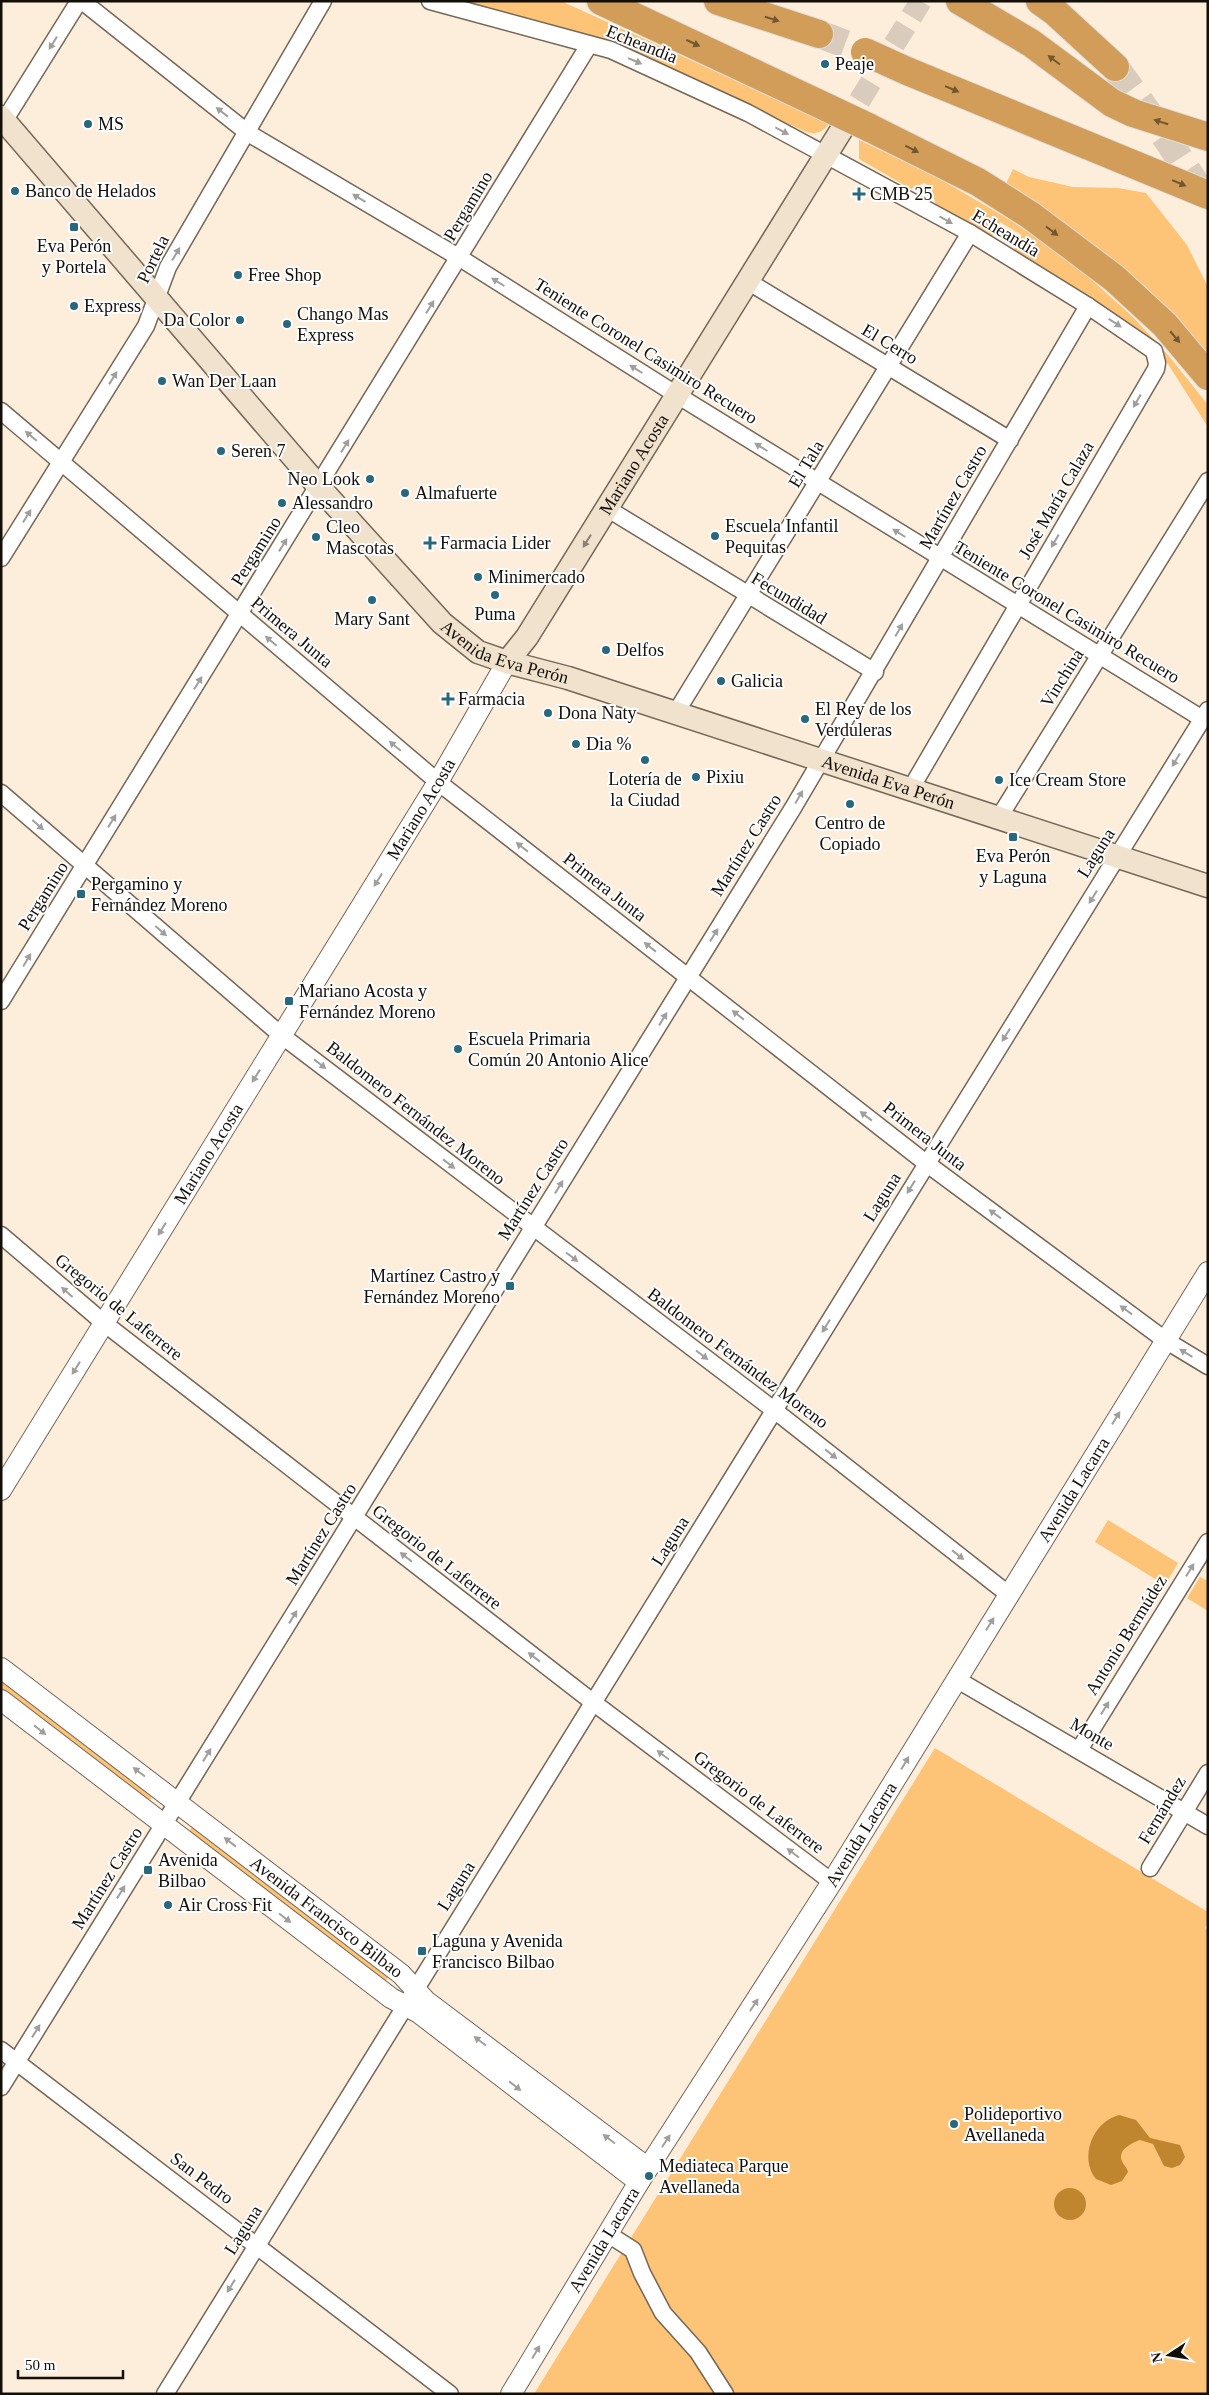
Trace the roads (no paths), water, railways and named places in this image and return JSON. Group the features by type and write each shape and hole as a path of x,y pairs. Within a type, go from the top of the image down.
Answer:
{"highway":[{"path":"601,1 846,121 978,182 1030,215 1114,278 1165,325 1208,376"},
{"path":"960,1 992,18 1031,43 1112,103 1134,114 1208,138"},
{"path":"1040,1 1054,10 1115,67"},
{"path":"722,3 819,34"},
{"path":"857,49 1208,195"}],"main road":[{"name":"Avenida Eva Perón","path":"2,121 319,487 442,623 478,652 507,662 568,678 1208,886"},
{"name":"Mariano Acosta","path":"507,662 527,637 608,509 846,121"}],"street":[{"path":"2,121 81,1"},
{"name":"Teniente Coronel Casimiro Recuero","path":"81,1 248,133 460,258 677,395 1017,605 1100,655 1205,714"},
{"name":"Portela","path":"1,558 146,326 168,267 324,1"},
{"name":"Echeandia","path":"430,1 611,50 748,113 827,154"},
{"name":"Pergamino","path":"1,1001 590,45"},
{"name":"Echeandía","path":"827,154 970,234 1088,306 1138,338 1154,351 1156,358"},
{"name":"El Tala","path":"675,714 970,234"},
{"name":"El Cerro","path":"749,282 1010,440"},
{"name":"Martínez Castro","path":"1,2087 689,977 874,672 1088,306"},
{"name":"José María Calaza","path":"910,790 1156,369 1156,358"},
{"name":"Primera Junta","path":"1,411 438,782 926,1163 1165,1340 1208,1366"},
{"name":"Vinchina","path":"998,819 1208,481"},
{"name":"Fecundidad","path":"608,509 747,596 874,672"},
{"name":"Mariano Acosta","path":"1,1490 438,782 507,662"},
{"name":"Laguna","path":"165,2394 594,1703 926,1163 1119,856 1205,714"},
{"name":"Baldomero Fernández Moreno","path":"1,794 282,1035 774,1410 1008,1594"},
{"name":"Gregorio de Laferrere","path":"1,1235 104,1323 354,1518 594,1703 832,1882"},
{"name":"Avenida Lacarra","path":"511,2394 644,2175 832,1882 1208,1272"},
{"name":"Antonio Bermúdez","path":"1079,1750 1208,1542"},
{"name":"Avenida Francisco Bilbao","path":"1,1668 401,1974 410,1997"},
{"name":"Monte","path":"956,1679 1208,1826"},
{"name":"Avenida Francisco Bilbao","path":"1,1700 391,1998 410,1997 426,2001 644,2175"},
{"name":"Fernández","path":"1150,1868 1208,1773"},
{"name":"San Pedro","path":"1,2050 450,2394"},
{"path":"608,2234 633,2250 642,2273 663,2313 698,2352 725,2394"}],"tunnel":[{"path":"842,129 921,1"},
{"path":"819,34 848,45"},
{"path":"1115,67 1169,142 1208,203"}],"place":[{"name":"Peaje","path":"825,64"},
{"name":"MS","path":"88,124"},
{"name":"Banco de Helados","path":"15,191"},
{"name":"CMB 25","path":"859,194"},
{"name":"Eva Perón y Portela","path":"74,227"},
{"name":"Free Shop","path":"238,275"},
{"name":"Express","path":"74,306"},
{"name":"Da Color","path":"240,320"},
{"name":"Chango Mas Express","path":"287,324"},
{"name":"Wan Der Laan","path":"162,381"},
{"name":"Seren 7","path":"221,451"},
{"name":"Neo Look","path":"370,479"},
{"name":"Almafuerte","path":"405,493"},
{"name":"Alessandro","path":"282,503"},
{"name":"Escuela Infantil Pequitas","path":"715,536"},
{"name":"Cleo Mascotas","path":"316,537"},
{"name":"Farmacia Lider","path":"430,543"},
{"name":"Minimercado","path":"478,577"},
{"name":"Puma","path":"495,595"},
{"name":"Mary Sant","path":"372,600"},
{"name":"Delfos","path":"606,650"},
{"name":"Galicia","path":"721,681"},
{"name":"Farmacia","path":"448,699"},
{"name":"Dona Naty","path":"548,713"},
{"name":"El Rey de los Verduleras","path":"805,719"},
{"name":"Dia %","path":"576,744"},
{"name":"Lotería de la Ciudad","path":"645,760"},
{"name":"Pixiu","path":"696,777"},
{"name":"Ice Cream Store","path":"999,780"},
{"name":"Centro de Copiado","path":"850,804"},
{"name":"Eva Perón y Laguna","path":"1013,837"},
{"name":"Pergamino y Fernández Moreno","path":"81,894"},
{"name":"Mariano Acosta y Fernández Moreno","path":"289,1001"},
{"name":"Escuela Primaria Común 20 Antonio Alice","path":"458,1049"},
{"name":"Martínez Castro y Fernández Moreno","path":"510,1286"},
{"name":"Avenida Bilbao","path":"148,1870"},
{"name":"Air Cross Fit","path":"168,1905"},
{"name":"Laguna y Avenida Francisco Bilbao","path":"422,1951"},
{"name":"Polideportivo Avellaneda","path":"954,2124"},
{"name":"Mediateca Parque Avellaneda","path":"649,2176"}]}
